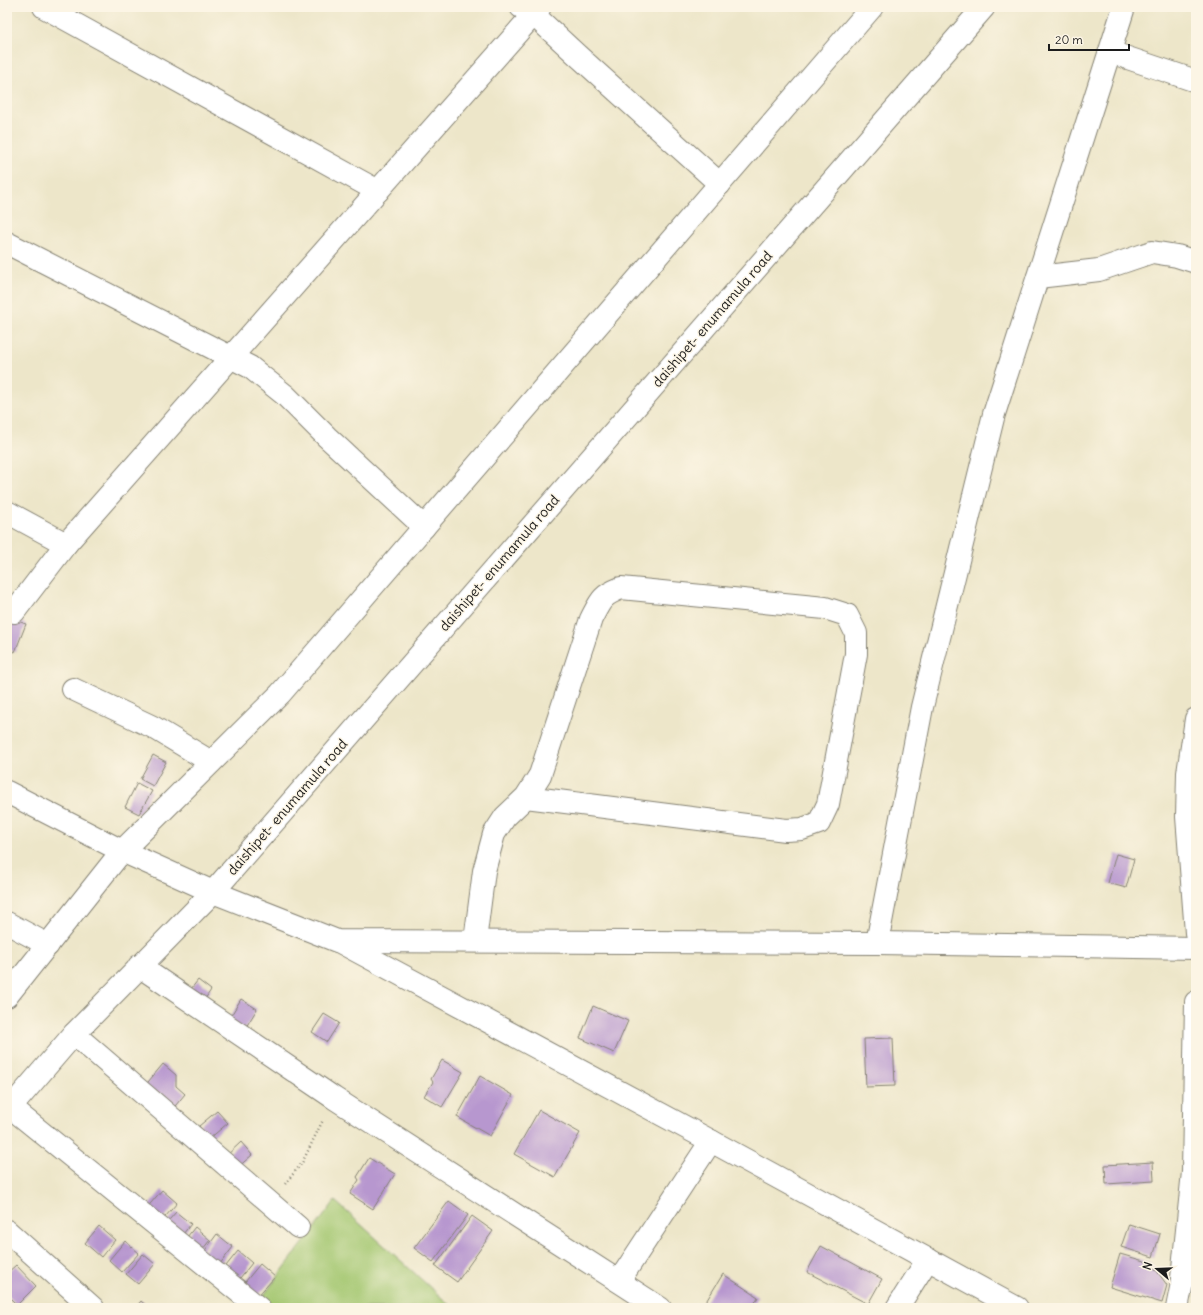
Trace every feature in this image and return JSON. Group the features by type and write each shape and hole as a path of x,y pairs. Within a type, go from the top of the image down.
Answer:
{"street":[{"path":"44,7 378,191"},
{"path":"7,996 122,851 280,694 872,7"},
{"name":"daishipet- enumamula road","path":"8,1110 74,1034 213,892 984,7"},
{"path":"877,943 922,707 994,414 1124,7"},
{"path":"14,612 66,544 232,358 378,191 532,10 582,60 720,184"},
{"path":"1110,52 1196,81"},
{"path":"7,243 250,367 285,395 327,437 424,527"},
{"path":"1038,277 1099,270 1152,252 1177,256 1196,262"},
{"path":"7,512 66,544"},
{"path":"475,941 484,871 494,834 505,817 526,797 540,775 591,619 599,603 607,593 621,588 825,608 847,615 856,633 856,654 828,804 820,822 802,829 786,830 526,797"},
{"path":"73,689 153,728 211,762"},
{"path":"1196,723 1188,773 1187,817 1196,934"},
{"path":"7,792 122,851 213,892 337,941 711,1141 1017,1308"},
{"path":"7,923 48,944"},
{"path":"337,941 877,943 1196,948"},
{"path":"139,966 334,1098 660,1308"},
{"path":"1177,1308 1194,1172 1196,1002"},
{"path":"74,1034 298,1227"},
{"path":"8,1110 259,1308"},
{"path":"619,1281 711,1141"},
{"path":"7,1231 93,1308"},
{"path":"897,1308 928,1259"}],"path":[{"path":"268,1201 289,1180 302,1163 334,1098"}],"green space":[{"path":"335,1201 453,1308 254,1308"}],"building":[{"path":"7,617 26,624 15,652 7,649"},
{"path":"153,755 166,762 153,786 140,779"},
{"path":"137,783 152,791 139,814 125,807"},
{"path":"1116,854 1134,859 1126,888 1108,883"},
{"path":"198,980 211,990 201,1005 187,994"},
{"path":"241,999 257,1009 243,1032 227,1022"},
{"path":"593,1006 628,1021 614,1053 580,1038"},
{"path":"324,1014 339,1023 327,1042 312,1032"},
{"path":"893,1038 895,1086 866,1087 864,1039"},
{"path":"442,1060 463,1072 442,1107 424,1096 433,1082 431,1079"},
{"path":"163,1064 176,1075 176,1086 185,1094 171,1111 143,1088"},
{"path":"480,1076 513,1095 490,1136 457,1117"},
{"path":"539,1110 580,1133 555,1177 514,1154"},
{"path":"217,1111 228,1123 209,1139 199,1126"},
{"path":"241,1142 252,1155 236,1169 225,1157"},
{"path":"369,1158 395,1174 373,1209 350,1194 359,1180 357,1177"},
{"path":"1153,1162 1154,1181 1106,1184 1105,1165"},
{"path":"162,1190 177,1203 160,1223 145,1210"},
{"path":"449,1201 468,1215 433,1262 414,1248"},
{"path":"176,1212 191,1224 179,1239 163,1227"},
{"path":"472,1216 493,1231 457,1282 435,1266"},
{"path":"1129,1224 1160,1234 1153,1257 1121,1247"},
{"path":"99,1226 115,1240 101,1257 85,1243"},
{"path":"195,1227 210,1240 199,1254 183,1242"},
{"path":"217,1234 233,1247 216,1269 200,1257"},
{"path":"125,1241 139,1253 122,1272 109,1260"},
{"path":"821,1246 882,1279 868,1304 807,1272"},
{"path":"238,1251 252,1263 236,1283 222,1271"},
{"path":"143,1254 155,1264 138,1284 126,1274"},
{"path":"1120,1254 1151,1263 1167,1285 1162,1303 1110,1287"},
{"path":"260,1264 275,1277 254,1300 240,1288"},
{"path":"16,1265 36,1286 17,1305 7,1295 7,1273"},
{"path":"723,1274 758,1297 752,1308 702,1308"},
{"path":"141,1301 149,1308 135,1308"}]}
